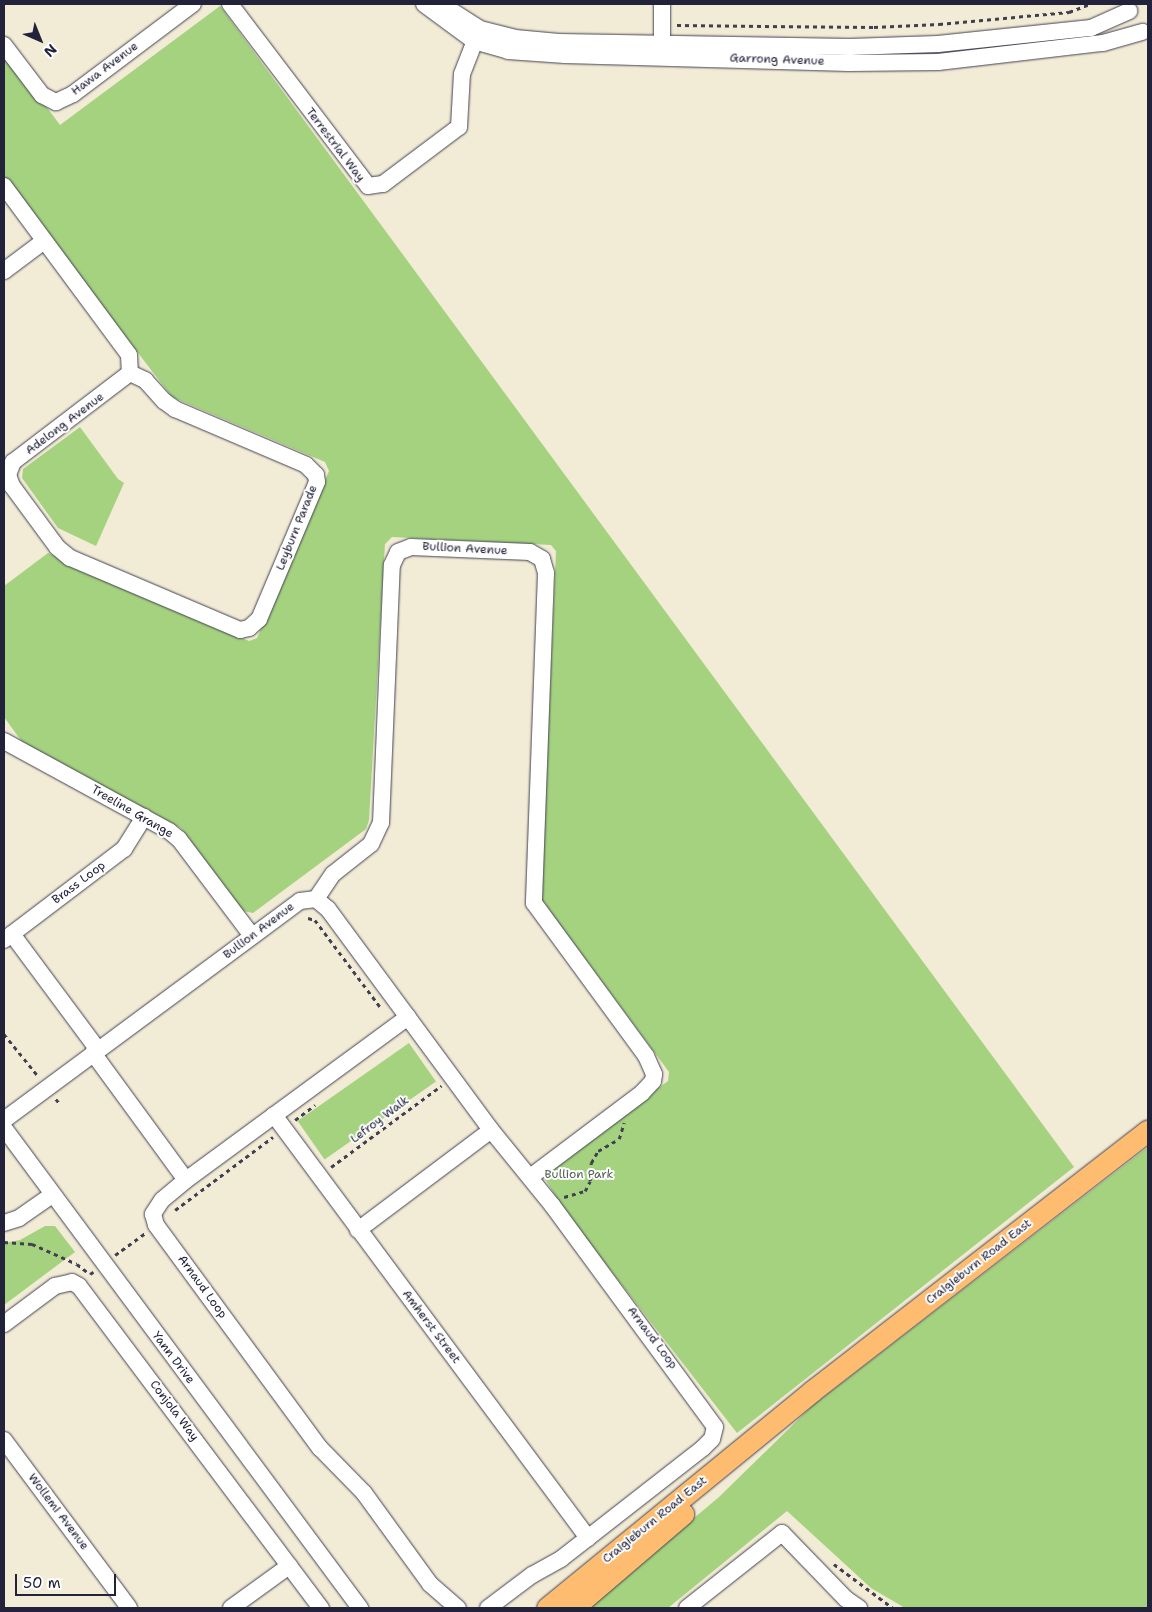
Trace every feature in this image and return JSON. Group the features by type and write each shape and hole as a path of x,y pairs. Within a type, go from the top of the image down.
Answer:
{"main road":[{"name":"Craigieburn Road East","path":"547,1608 810,1393 1148,1130"},
{"name":"Craigieburn Road East","path":"573,1608 652,1543 810,1393"}],"street":[{"name":"Hawa Avenue","path":"4,44 42,95 56,102 73,94 193,4"},
{"name":"Terrestrial Way","path":"230,4 368,186 383,184 459,127 462,74 477,35"},
{"name":"Garrong Avenue","path":"424,4 477,35 532,54 662,49 938,44 1091,28 1129,7"},
{"name":"Garrong Avenue","path":"441,4 477,35"},
{"path":"662,4 662,49"},
{"path":"1129,7 1132,21 1145,33"},
{"name":"Garrong Avenue","path":"662,49 849,63 938,62 1103,43 1145,33"},
{"path":"4,186 129,355 130,373"},
{"path":"4,271 44,241"},
{"name":"Adelong Avenue","path":"6,476 13,462 130,373"},
{"name":"Leyburn Parade","path":"6,476 57,547 70,558 240,630 254,625 315,489 316,475 306,465 168,404 145,380 130,373"},
{"name":"Bullion Avenue","path":"4,1120 300,901 316,899 333,874 371,844 381,823 394,557 398,552 411,547 538,555 546,564 546,573 532,895 540,915 652,1067 654,1074 648,1087 530,1177"},
{"name":"Treeline Grange","path":"4,741 179,839 252,936"},
{"name":"Brass Loop","path":"8,937 124,849 144,818"},
{"name":"Arnaud Loop","path":"316,899 328,910 402,1022 452,1077 491,1130 552,1205 715,1426 712,1440 703,1448 588,1538 488,1608"},
{"path":"8,937 95,1052 186,1180"},
{"name":"Arnaud Loop","path":"402,1022 186,1180 156,1207 153,1214 156,1225 320,1448 364,1493 430,1584 458,1608"},
{"name":"Amherst Street","path":"274,1115 588,1538"},
{"name":"Yann Drive","path":"4,1128 360,1608"},
{"path":"358,1230 491,1130"},
{"path":"4,1223 19,1218 52,1195"},
{"name":"Conjola Way","path":"4,1324 55,1286 72,1282 79,1286 321,1608"},
{"name":"Wollemi Avenue","path":"4,1440 129,1608"},
{"path":"687,1608 782,1533 846,1599 860,1608"},
{"path":"231,1608 289,1566"},
{"name":"Yann Drive","path":"344,1586 368,1608"}],"path":[{"path":"662,25 930,24 1069,12 1090,4"},
{"path":"308,918 315,920 402,1022"},
{"path":"4,1034 47,1088"},
{"name":"Lefroy Walk","path":"319,1176 452,1077"},
{"path":"552,1205 588,1187 591,1163 598,1150 623,1134 624,1122 616,1112"},
{"path":"827,1558 893,1608"}],"green space":[{"name":"Bullion Park","path":"220,6 1074,1167 737,1433 566,1213 545,1179 548,1170 668,1081 669,1072 541,899 556,551 551,545 392,537 385,544 369,820 366,829 253,913 243,911 181,828 22,742 4,717 4,586 48,553 249,641 257,638 329,471 325,462 172,397 4,179 4,50 60,125"},
{"path":"80,427 118,479 124,483 96,546 58,528 22,478 23,469"},
{"path":"409,1043 436,1082 325,1160 298,1121"},
{"path":"1148,1147 1148,1608 905,1608 871,1588 787,1511 668,1608 587,1608 719,1497 812,1406"},
{"path":"45,1226 55,1226 75,1252 4,1305 4,1243 20,1240"}]}
